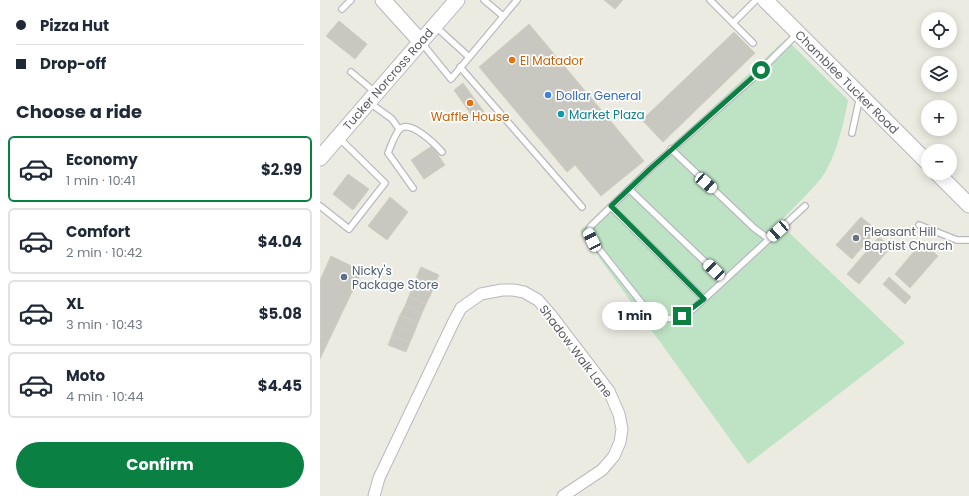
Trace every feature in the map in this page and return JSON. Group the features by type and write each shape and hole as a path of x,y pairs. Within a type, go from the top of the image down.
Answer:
{"main road":[{"path":"384,0 421,42"},
{"name":"Tucker Norcross Road","path":"320,158 457,0"},
{"name":"Chamblee Tucker Road","path":"765,0 921,157"},
{"path":"944,180 969,205"}],"street":[{"name":"Shadow Walk Lane","path":"374,496 379,478 461,308 482,294 513,290 524,292 538,300 551,315 609,391 619,414 622,428 620,442 614,456 602,470 563,496"}],"lane":[{"path":"342,9 351,0"},
{"path":"484,0 503,16"},
{"path":"421,42 451,79 516,0"},
{"path":"710,0 753,43"},
{"path":"733,23 756,0"},
{"path":"435,26 469,57"},
{"path":"798,33 752,79 672,149 611,206 591,226 588,232 592,240 644,306 654,314 672,319 682,316 704,299 805,206"},
{"path":"460,67 582,207"},
{"path":"351,72 399,129"},
{"path":"852,133 860,95"},
{"path":"413,188 388,153 399,129 404,126 412,128 432,140 442,152"},
{"path":"320,206 349,229 385,183 338,137"},
{"path":"672,149 754,228 769,239"},
{"path":"630,189 724,280"},
{"path":"611,206 704,299"},
{"path":"919,225 957,240 969,240"}],"green space":[{"path":"786,39 848,100 838,142 825,173 779,223 905,343 748,464 580,231"}],"building":[{"path":"604,0 623,0 615,9"},
{"path":"339,21 367,44 355,59 326,36"},
{"name":"Market Plaza","path":"529,24 644,161 601,196 575,165 567,172 479,67"},
{"path":"734,32 755,53 663,142 642,120"},
{"name":"Waffle House","path":"463,83 487,116 477,123 454,90"},
{"path":"432,146 445,165 424,179 411,160"},
{"path":"348,174 369,189 353,210 333,194"},
{"path":"390,197 408,212 387,240 368,226"},
{"name":"Pleasant Hill Baptist Church","path":"861,217 877,230 852,259 836,245"},
{"path":"879,237 891,247 859,284 847,274"},
{"path":"922,242 938,256 910,288 895,274"},
{"path":"331,256 362,271 320,359 320,280"},
{"path":"421,267 439,275 435,284 417,276"},
{"path":"417,276 435,284 431,294 413,286"},
{"path":"889,277 911,297 905,304 883,284"},
{"path":"413,286 431,294 426,304 409,296"},
{"path":"409,296 426,304 422,313 405,306"},
{"path":"405,306 422,313 418,323 400,315"},
{"path":"400,315 418,323 414,333 396,325"},
{"path":"396,325 414,333 410,342 392,335"},
{"path":"392,335 410,342 406,352 388,345"}],"place":[{"name":"El Matador","path":"512,60"},
{"name":"Dollar General","path":"548,95"},
{"name":"Waffle House","path":"470,103"},
{"name":"Market Plaza","path":"561,114"},
{"name":"Pleasant Hill Baptist Church","path":"856,238"},
{"name":"Nicky's Package Store","path":"344,277"}],"route":[{"path":"682,316 691,311 704,299 611,206 651,168 761,70"}]}
